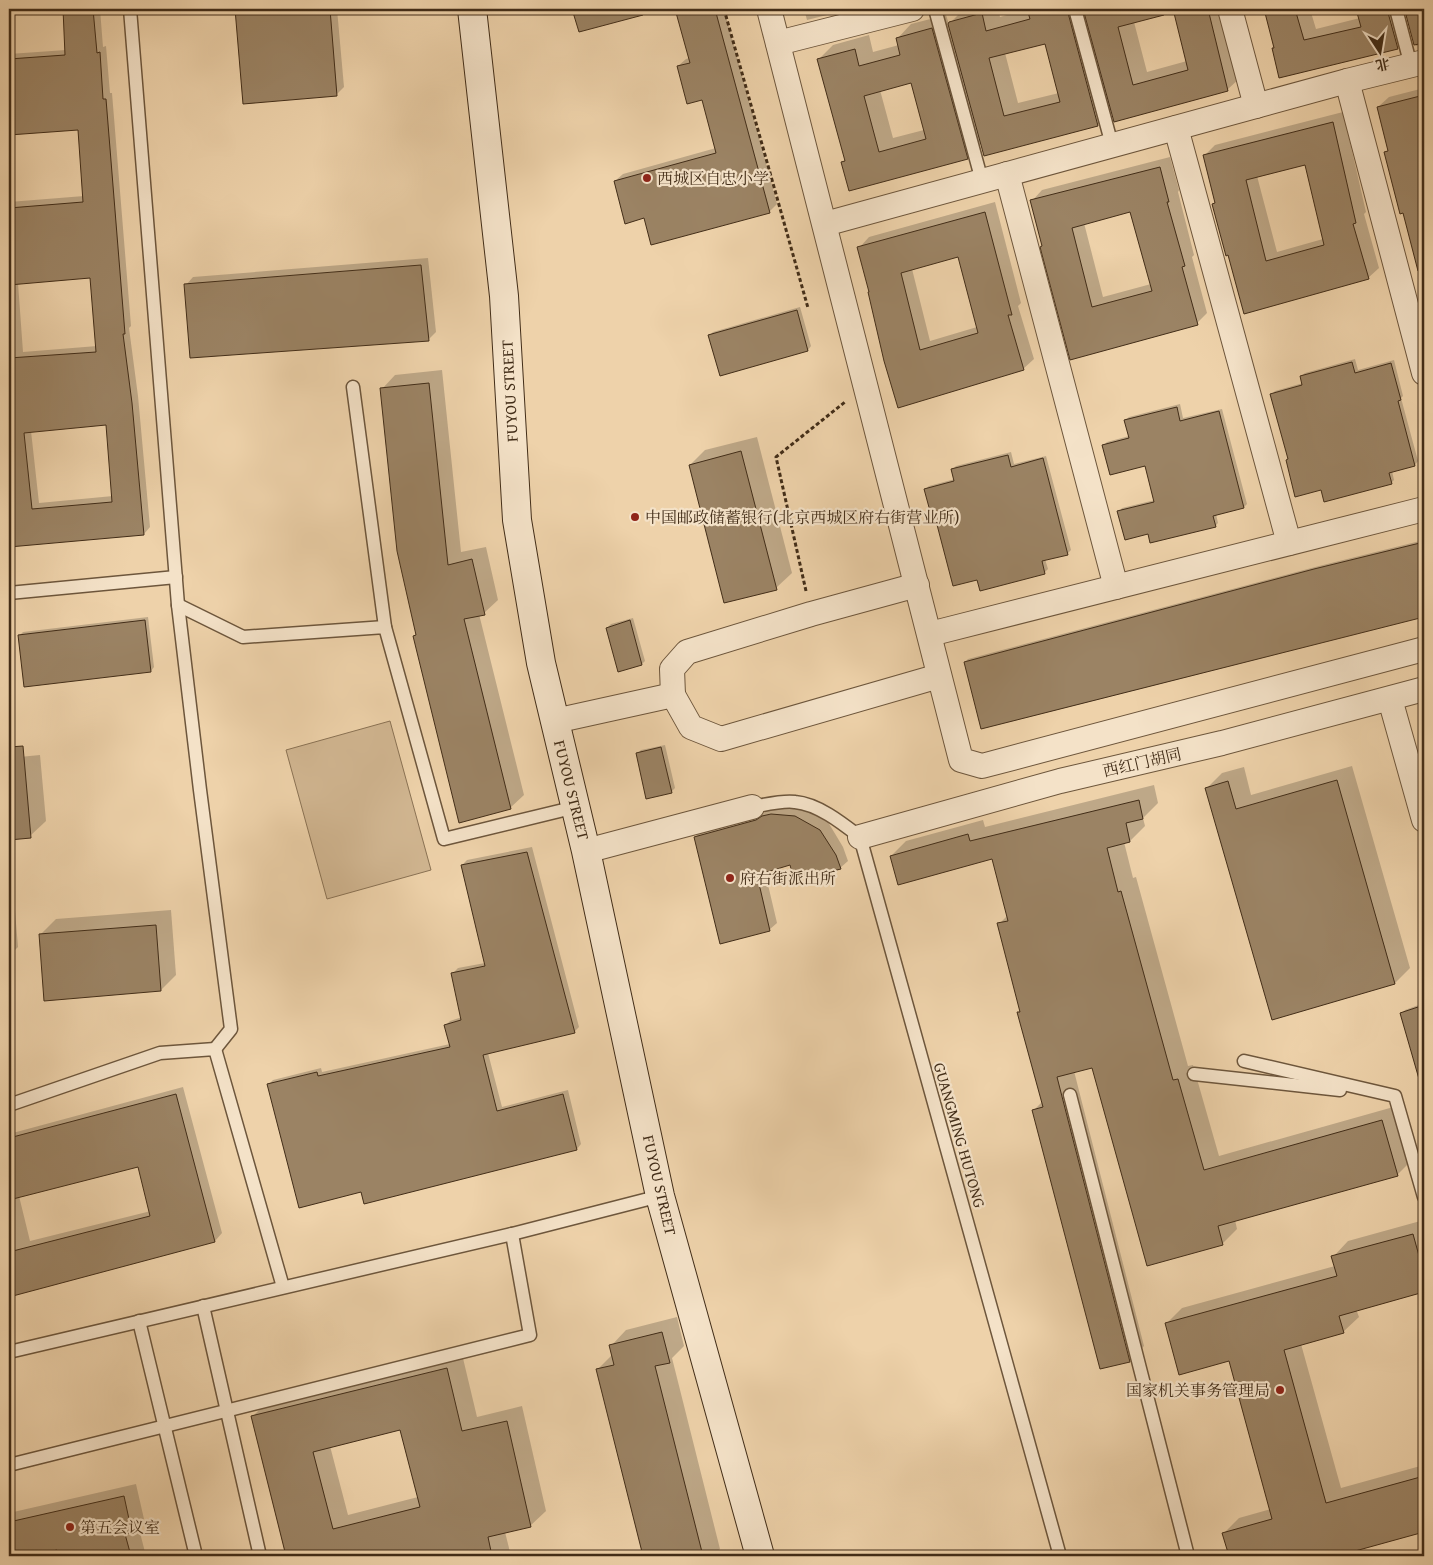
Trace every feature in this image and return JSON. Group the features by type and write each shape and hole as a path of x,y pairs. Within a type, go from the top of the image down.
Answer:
{"main road":[{"name":"FUYOU STREET","path":"472,9 504,296 517,520 541,663 576,806 660,1196 760,1556"}],"street":[{"path":"769,9 918,585 961,760 982,766 1424,649"},
{"path":"778,44 912,9"},
{"path":"1230,9 1256,106"},
{"path":"825,224 1347,81 1418,64"},
{"path":"1347,81 1424,373"},
{"path":"1176,128 1290,543"},
{"path":"1007,174 1116,587"},
{"path":"930,634 1424,509"},
{"path":"918,585 811,614 687,652 672,669 672,695 691,727 721,738 939,676"},
{"name":"西红门胡同","path":"860,837 1060,780 1222,743 1424,690"},
{"path":"555,721 672,695"},
{"path":"1390,699 1420,786 1424,820"},
{"path":"586,851 752,807"}],"lane":[{"path":"9,1105 160,1052 215,1048 231,1029 178,605 130,9"},
{"path":"935,9 982,181"},
{"path":"1076,9 1112,145"},
{"path":"1396,9 1418,64"},
{"path":"353,387 385,627 444,839 576,806"},
{"path":"9,593 176,577"},
{"path":"178,605 243,637 385,627"},
{"path":"752,807 794,802 822,811 842,822 860,837"},
{"name":"GUANGMING HUTONG","path":"860,837 1060,1556"},
{"path":"215,1048 284,1287"},
{"path":"1244,1061 1395,1096"},
{"path":"1194,1074 1395,1096"},
{"path":"1070,1095 1188,1556"},
{"path":"1395,1096 1424,1197"},
{"path":"9,1352 512,1234 660,1196"},
{"path":"9,1465 530,1335 512,1234"},
{"path":"203,1306 260,1556"},
{"path":"139,1321 196,1556"}],"path":[{"path":"724,9 808,308"},
{"path":"811,614 776,457 866,385"}],"shaded area":[{"path":"390,721 431,870 327,899 286,750"}],"building":[{"path":"63,9 93,9 97,53 100,52 103,99 106,99 125,334 123,334 132,403 144,535 9,547 9,358 96,352 90,278 9,285 9,208 83,202 78,130 9,135 9,59 65,55","holes":["106,425 112,502 32,509 24,433"]},
{"path":"235,9 330,9 337,96 243,104"},
{"path":"572,9 642,9 643,15 579,32"},
{"path":"675,9 715,9 770,213 651,245 644,218 625,224 614,181 716,153 702,100 687,104 677,66 690,63"},
{"path":"1027,9 1067,9 1098,126 984,156 948,24 949,22 982,13 986,31 1030,19","holes":["1045,44 1060,102 1004,116 989,58"]},
{"path":"1083,9 1164,9 1164,15 1118,27 1133,85 1188,70 1173,9 1208,9 1228,91 1114,122"},
{"path":"1264,9 1295,9 1304,40 1361,27 1356,9 1387,9 1398,49 1279,78"},
{"path":"1424,10 1424,43 1414,45 1406,15"},
{"path":"932,28 968,159 849,191 841,162 845,161 817,59 855,49 859,66 900,55 896,38","holes":["911,83 926,139 879,152 864,96"]},
{"path":"1424,95 1424,132 1419,134 1424,154 1424,270 1418,271 1403,213 1400,214 1384,152 1388,151 1377,107"},
{"path":"1333,122 1356,223 1353,224 1369,279 1244,314 1212,204 1215,203 1203,155","holes":["1305,165 1324,245 1266,261 1246,180"]},
{"path":"1160,167 1169,202 1167,202 1185,266 1182,267 1198,325 1070,360 1040,247 1042,246 1030,200","holes":["1130,212 1152,291 1092,307 1072,228"]},
{"path":"985,212 1012,315 1008,315 1024,370 898,408 884,361 857,247","holes":["958,257 978,333 920,350 901,273"]},
{"path":"421,265 429,341 190,358 184,284"},
{"path":"797,310 808,351 720,376 708,335"},
{"path":"1352,362 1355,373 1391,363 1401,400 1398,401 1415,466 1389,473 1392,484 1324,502 1321,490 1295,497 1286,460 1288,459 1270,394 1302,385 1300,376"},
{"path":"429,383 448,565 472,559 485,615 464,619 511,809 459,823 413,636 416,635 397,551 380,388"},
{"path":"1177,407 1180,421 1219,411 1244,508 1213,516 1216,527 1150,543 1148,534 1125,540 1117,511 1154,502 1145,466 1110,475 1102,445 1129,438 1124,420"},
{"path":"741,451 777,590 724,603 689,465"},
{"path":"1008,455 1011,467 1043,458 1068,555 1042,561 1045,574 980,591 977,580 953,586 936,521 933,522 924,489 954,481 951,469"},
{"path":"1424,542 1424,617 981,729 964,662 1314,569"},
{"path":"145,620 151,672 24,687 18,635"},
{"path":"630,620 642,665 618,672 606,628"},
{"path":"23,746 31,838 9,840 9,747"},
{"path":"661,747 672,793 646,799 636,753"},
{"path":"1337,780 1395,984 1272,1020 1205,788 1228,781 1236,809"},
{"path":"1139,800 1143,819 1126,823 1130,842 1107,848 1118,892 1121,891 1173,1080 1178,1079 1204,1170 1382,1120 1398,1176 1218,1226 1223,1245 1147,1266 1092,1068 1057,1077 1130,1362 1100,1369 1032,1110 1043,1107 1017,1012 1020,1012 997,923 1008,921 992,859 898,885 890,856 968,834 970,841"},
{"name":"府右街派出所","path":"771,814 795,816 820,830 836,855 841,869 794,880 790,865 757,875 770,931 720,944 694,837"},
{"path":"527,852 575,1033 483,1055 497,1111 563,1094 577,1150 364,1204 361,1192 299,1208 267,1084 317,1072 318,1076 450,1047 444,1025 461,1020 451,973 485,966 461,865"},
{"path":"156,925 161,991 44,1001 39,934"},
{"path":"1421,1006 1424,1017 1424,1078 1419,1079 1400,1013"},
{"path":"176,1094 215,1242 9,1297 9,1252 150,1216 138,1167 9,1200 9,1138"},
{"path":"1413,1234 1424,1274 1424,1292 1339,1316 1344,1333 1284,1350 1326,1503 1424,1476 1424,1532 1337,1556 1229,1556 1222,1533 1272,1519 1229,1361 1179,1375 1165,1323 1337,1276 1331,1256"},
{"path":"662,1332 670,1363 655,1366 703,1556 643,1556 596,1369 614,1365 609,1345"},
{"path":"447,1368 462,1431 507,1421 531,1527 488,1537 492,1556 286,1556 251,1416","holes":["400,1430 420,1507 333,1529 313,1452"]},
{"name":"第五会议室","path":"124,1496 132,1533 125,1534 131,1556 57,1556 57,1550 28,1556 9,1556 9,1522"}],"place":[{"name":"西城区自忠小学","path":"647,178"},
{"name":"中国邮政储蓄银行(北京西城区府右街营业所)","path":"635,517"},
{"name":"府右街派出所","path":"730,878"},
{"name":"国家机关事务管理局","path":"1280,1390"},
{"name":"第五会议室","path":"70,1527"}]}
